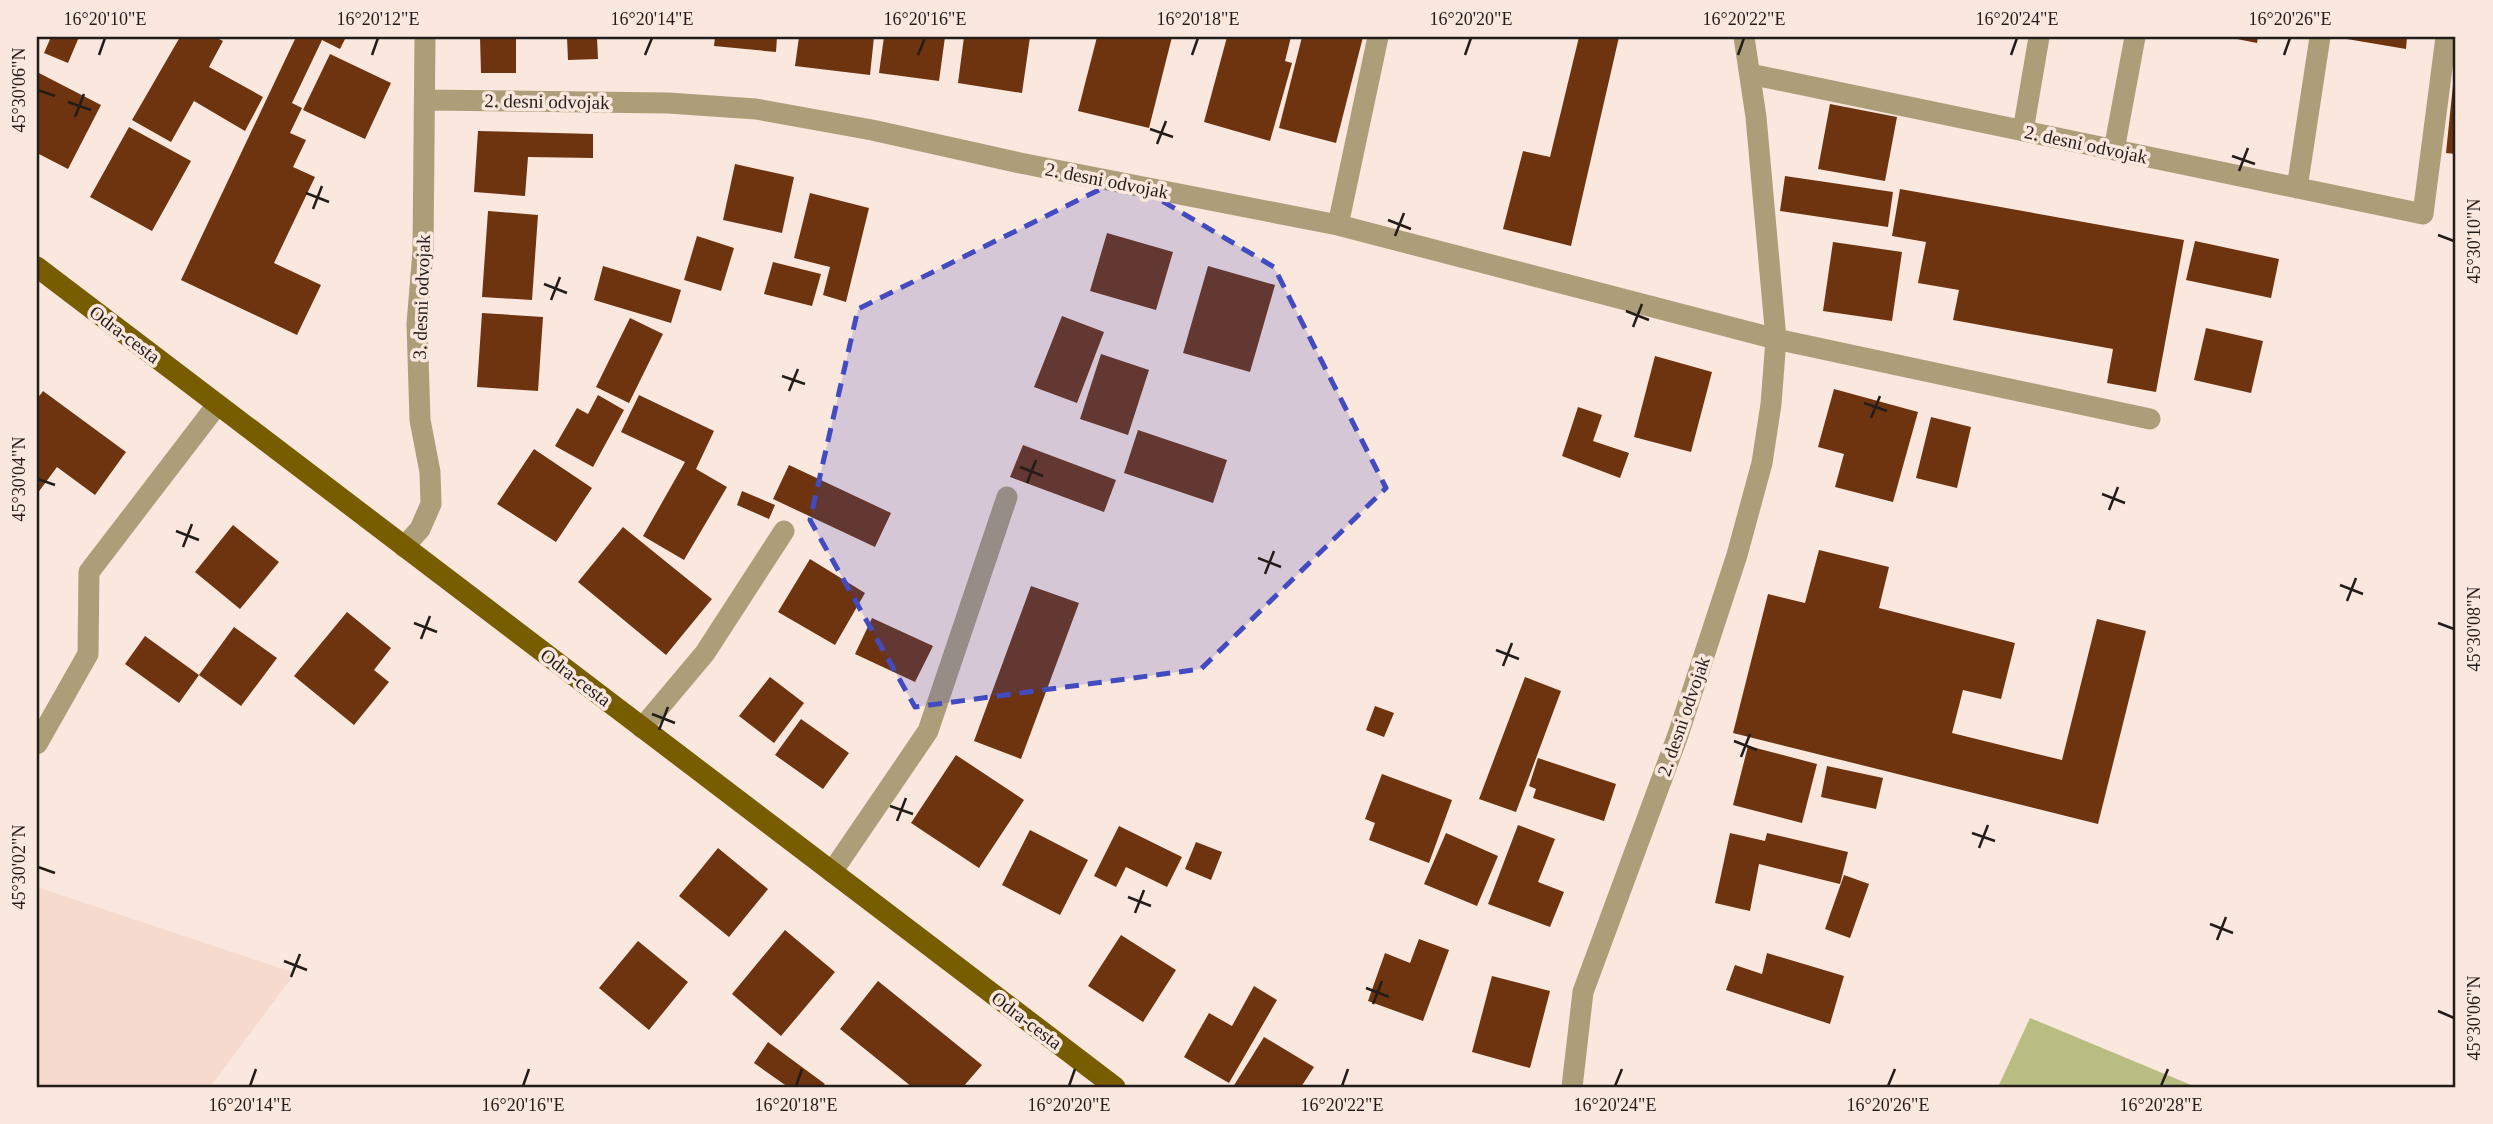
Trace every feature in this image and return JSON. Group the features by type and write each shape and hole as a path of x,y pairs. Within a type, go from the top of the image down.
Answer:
{"main road":[{"name":"Odra-cesta","path":"37,267 1115,1087"}],"street":[{"name":"3. desni odvojak","path":"404,547 420,529 431,503 430,472 420,420 417,324 423,251 425,37"},
{"path":"1338,225 1378,37"},
{"name":"2. desni odvojak","path":"1572,1087 1583,992 1678,734 1740,542 1762,463 1771,404 1776,339 1759,144 1744,37"},
{"path":"2023,131 2039,37"},
{"path":"2114,150 2135,37"},
{"path":"2297,188 2320,37"},
{"name":"2. desni odvojak","path":"1749,74 2423,214 2446,37"},
{"name":"2. desni odvojak","path":"426,100 668,103 756,109 1338,225 1776,339"},
{"path":"1776,339 2150,419"},
{"path":"37,744 88,653 89,572 217,405"},
{"path":"832,872 928,731 1007,498"},
{"path":"642,728 705,653 784,531"}],"highlighted area":[{"path":"1123,178 1274,267 1386,488 1201,669 915,707 810,520 858,309"}],"shaded area":[{"path":"37,887 295,973 210,1087 37,1087"}],"green space":[{"path":"2030,1018 2196,1087 1998,1087"}],"building":[{"path":"51,37 79,37 68,63 44,53"},
{"path":"180,37 215,37 223,41 209,67 263,97 245,131 194,101 171,142 132,120"},
{"path":"296,37 346,37 340,49 322,40 292,103 302,108 290,133 306,140 293,167 315,177 274,263 321,285 297,335 181,280"},
{"path":"480,37 516,37 516,73 481,73"},
{"path":"567,37 597,37 598,59 568,60"},
{"path":"715,37 777,37 776,52 714,46"},
{"path":"799,37 874,37 870,75 795,66"},
{"path":"884,37 945,37 939,81 879,73"},
{"path":"964,37 1030,37 1022,93 958,83"},
{"path":"1097,37 1172,37 1149,128 1078,111"},
{"path":"1227,37 1291,37 1285,61 1292,63 1270,141 1204,122"},
{"path":"1302,37 1363,37 1336,143 1279,128"},
{"path":"1579,37 1619,37 1571,246 1503,229 1523,151 1550,157"},
{"path":"2227,37 2258,37 2257,43"},
{"path":"2335,37 2407,37 2406,49"},
{"path":"330,54 391,83 365,139 303,110"},
{"path":"39,73 101,105 68,169 37,153"},
{"path":"2454,75 2456,76 2456,154 2446,153"},
{"path":"1830,104 1897,117 1885,181 1818,169"},
{"path":"129,127 191,161 152,231 90,197"},
{"path":"478,131 593,134 593,158 528,157 525,196 474,192"},
{"path":"735,164 794,177 782,233 723,220"},
{"path":"1785,176 1893,192 1888,227 1780,211"},
{"path":"1900,189 2184,240 2156,392 2107,383 2113,349 1953,320 1959,290 1918,283 1926,242 1892,236"},
{"path":"810,193 869,208 846,302 823,295 830,267 794,258"},
{"path":"488,211 538,215 532,300 482,297"},
{"path":"1107,233 1173,252 1156,310 1090,291"},
{"path":"697,236 734,248 721,291 684,280"},
{"path":"2195,241 2279,259 2271,298 2186,280"},
{"path":"1833,242 1902,252 1892,321 1823,311"},
{"path":"773,262 821,274 812,306 764,294"},
{"path":"603,266 681,290 671,323 594,300"},
{"path":"1208,266 1275,285 1250,372 1183,353"},
{"path":"482,313 543,317 538,391 477,387"},
{"path":"1062,316 1104,332 1077,403 1034,387"},
{"path":"630,318 663,334 629,403 596,387"},
{"path":"2206,328 2263,341 2251,393 2194,380"},
{"path":"1101,354 1149,370 1128,435 1080,419"},
{"path":"1655,356 1712,372 1691,452 1634,437"},
{"path":"1834,389 1918,412 1893,502 1835,487 1844,454 1818,447"},
{"path":"43,391 126,452 95,495 57,467 37,494 37,399"},
{"path":"598,395 624,410 593,467 555,446 577,408 588,414"},
{"path":"639,395 714,431 696,469 727,487 684,560 643,536 685,462 621,432"},
{"path":"1578,407 1602,415 1593,441 1629,453 1620,478 1562,456"},
{"path":"1931,417 1971,427 1957,488 1916,478"},
{"path":"1138,430 1227,460 1213,503 1124,473"},
{"path":"1023,445 1116,480 1104,512 1010,477"},
{"path":"534,449 592,488 556,542 497,504"},
{"path":"789,465 891,513 875,547 773,499"},
{"path":"742,491 775,505 769,519 737,505"},
{"path":"233,525 279,562 240,609 195,572"},
{"path":"623,527 712,599 666,655 578,582"},
{"path":"1819,550 1889,567 1879,608 2015,643 2001,699 1963,690 1952,733 2062,760 2097,619 2146,631 2098,824 1733,733 1768,594 1805,603"},
{"path":"810,559 865,593 835,645 778,612"},
{"path":"1031,586 1079,603 1021,759 974,741"},
{"path":"347,612 391,648 374,670 389,682 354,725 294,676"},
{"path":"872,618 933,646 915,682 855,654"},
{"path":"234,627 277,658 241,706 199,675"},
{"path":"145,636 199,675 179,703 125,664"},
{"path":"770,677 804,703 774,743 739,716"},
{"path":"1525,677 1561,691 1516,812 1479,799"},
{"path":"1375,706 1394,713 1384,737 1366,730"},
{"path":"801,719 849,753 823,789 775,755"},
{"path":"1748,746 1817,764 1802,823 1733,805"},
{"path":"956,755 1024,800 979,868 911,823"},
{"path":"1538,758 1616,784 1604,821 1533,798 1536,789 1529,786"},
{"path":"1827,766 1883,778 1876,809 1821,797"},
{"path":"1382,774 1452,800 1429,863 1369,840 1375,823 1365,819"},
{"path":"1518,825 1555,839 1538,882 1564,892 1550,927 1488,904"},
{"path":"1119,826 1182,857 1167,887 1126,867 1116,887 1094,876"},
{"path":"1030,830 1088,860 1060,915 1002,885"},
{"path":"1446,833 1498,856 1477,906 1424,884"},
{"path":"1730,833 1765,841 1767,833 1848,852 1840,884 1759,864 1750,911 1715,903"},
{"path":"1196,842 1222,852 1211,880 1185,869"},
{"path":"718,848 768,889 729,937 679,896"},
{"path":"1844,875 1869,884 1850,938 1825,929"},
{"path":"785,930 835,972 781,1036 732,994"},
{"path":"1121,935 1176,970 1143,1022 1088,986"},
{"path":"1419,939 1449,950 1423,1021 1368,1001 1385,953 1410,963"},
{"path":"638,941 688,982 649,1030 599,988"},
{"path":"1767,953 1844,976 1830,1024 1726,990 1735,965 1762,974"},
{"path":"1492,976 1550,991 1530,1068 1472,1052"},
{"path":"878,981 982,1065 963,1087 912,1087 840,1029"},
{"path":"1254,986 1277,1000 1229,1083 1184,1057 1209,1013 1232,1026"},
{"path":"1264,1037 1314,1067 1301,1087 1233,1087"},
{"path":"768,1042 825,1084 822,1087 788,1087 754,1063"}]}
